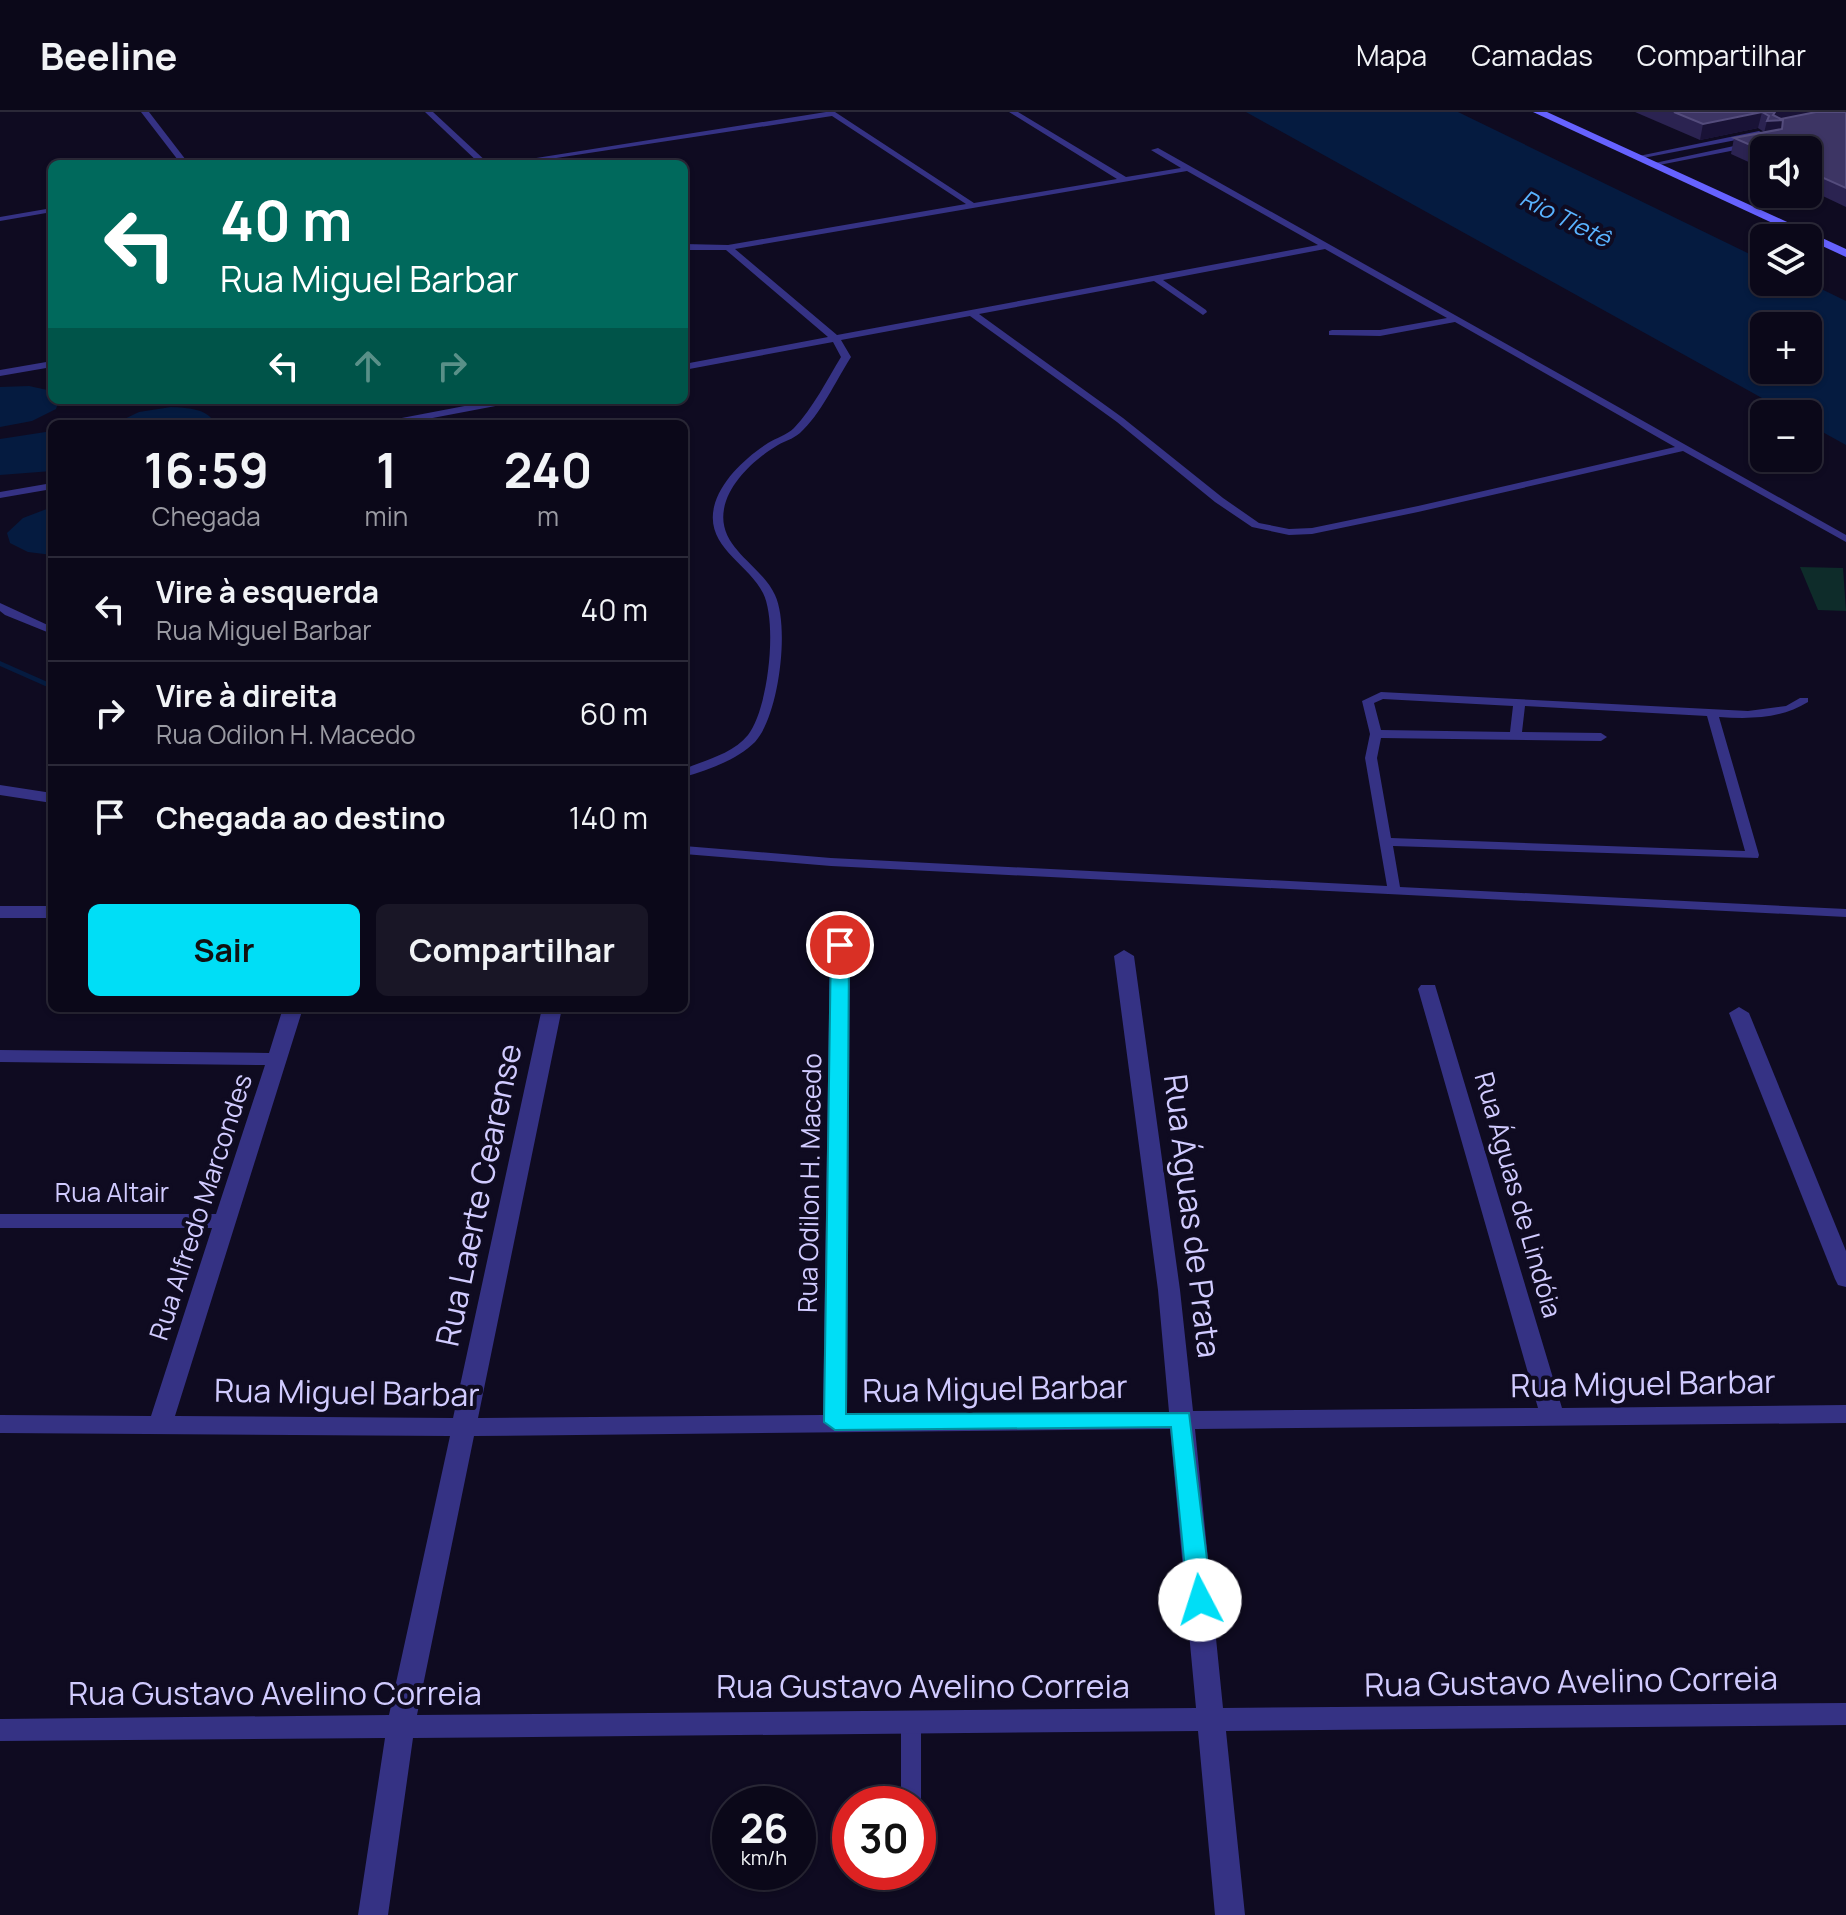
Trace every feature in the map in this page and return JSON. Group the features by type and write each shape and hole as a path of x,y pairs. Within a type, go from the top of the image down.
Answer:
{"main road":[{"path":"1538,112 1846,253"}],"street":[{"path":"0,790 48,797"},
{"path":"0,912 48,912"},
{"name":"Rua Odilon H. Macedo","path":"835,1422 840,945"},
{"name":"Rua Águas de Prata","path":"1124,956 1169,1290 1230,1915"},
{"name":"Rua Águas de Lindóia","path":"1428,989 1553,1417"},
{"name":"Rua Alfredo Marcondes","path":"161,1422 292,1012"},
{"name":"Rua Laerte Cearense","path":"373,1915 400,1729 551,1012"},
{"path":"1739,1013 1846,1279"},
{"path":"0,1056 278,1059"},
{"name":"Rua Altair","path":"0,1221 224,1221"},
{"name":"Rua Miguel Barbar","path":"0,1424 161,1422 465,1427 1846,1414"},
{"name":"Rua Gustavo Avelino Correia","path":"0,1730 400,1729 911,1721 1846,1714"}],"lane":[{"path":"145,112 182,160"},
{"path":"429,112 481,160"},
{"path":"1013,112 1125,180"},
{"path":"528,160 831,113 972,205"},
{"path":"1638,157 1759,133"},
{"path":"1654,164 1750,145"},
{"path":"1155,150 1846,539"},
{"path":"688,254 1188,169"},
{"path":"0,219 48,211"},
{"path":"688,247 728,247 836,339 846,357 798,429 770,445 725,492 717,519 735,558 759,581 775,607 776,630 766,708 755,735 737,751 688,771"},
{"path":"688,366 974,315 1323,247"},
{"path":"1156,279 1203,312"},
{"path":"974,315 1120,420 1219,500 1256,525 1289,532 1312,531 1418,509 1684,448"},
{"path":"1332,333 1380,333 1453,320"},
{"path":"0,373 48,365"},
{"path":"407,420 490,404"},
{"path":"0,495 48,487"},
{"path":"0,606 48,629"},
{"path":"1394,890 1371,758 1376,734 1368,701 1381,695 1519,705 1712,713 1772,712 1789,709 1804,700"},
{"path":"1516,735 1519,705"},
{"path":"1386,842 1753,855 1712,713"},
{"path":"1376,734 1601,737"},
{"path":"688,850 831,862 1846,913"},
{"path":"911,1721 911,1786"}],"green space":[{"path":"1800,567 1843,568 1846,611 1818,610"}],"water":[{"name":"Rio Tietê","path":"1246,112 1458,112 1750,254 1750,296 1822,296 1822,289 1846,301 1846,445 1822,432 1822,400 1766,400"},
{"path":"29,386 48,390 48,404 58,404 56,409 32,421 0,427 0,387"},
{"path":"171,407 190,409 202,412 213,420 122,420 139,412"},
{"path":"48,432 48,471 0,475 0,439"},
{"path":"48,509 48,554 28,552 10,543 7,533 23,518"}],"building":[{"path":"1674,112 1762,112 1703,124"},
{"path":"1762,112 1775,112 1773,115 1781,119 1816,112 1846,112 1846,188 1822,177 1822,136 1750,136 1750,145 1734,138 1782,129 1783,120 1767,121 1769,116"}],"waterway":[{"path":"0,663 48,685"}],"route":[{"path":"840,945 835,1422 1181,1419 1200,1600"}]}
